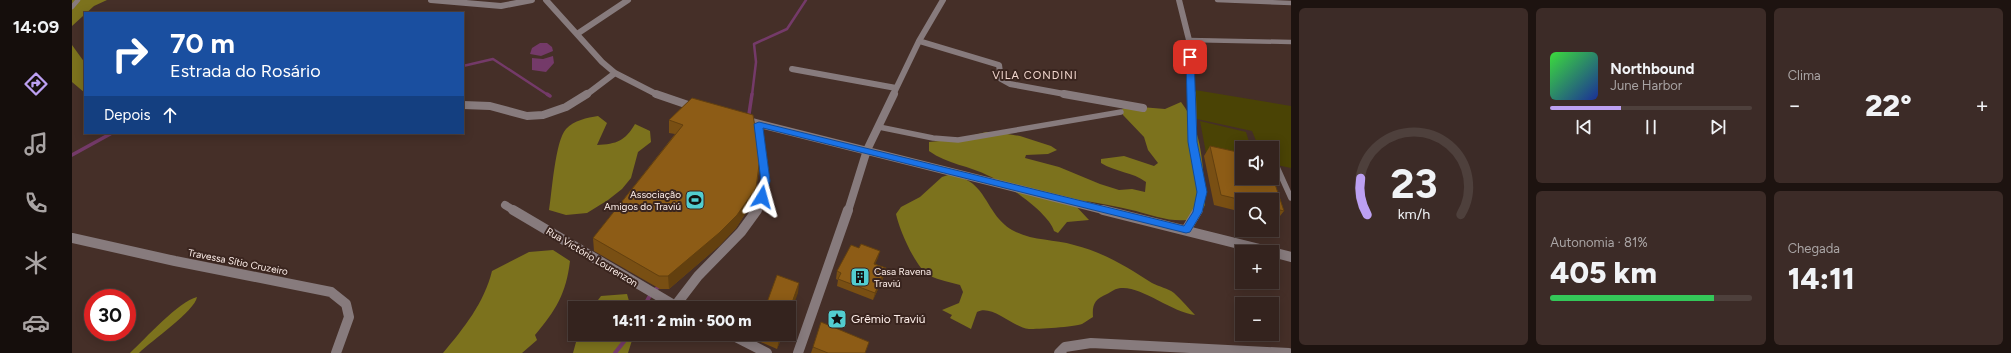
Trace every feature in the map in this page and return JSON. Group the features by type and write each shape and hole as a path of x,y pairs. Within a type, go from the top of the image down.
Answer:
{"street":[{"path":"431,0 501,6 532,0"},
{"path":"546,0 602,62 615,73 662,97 702,109"},
{"path":"577,34 628,0"},
{"path":"798,353 838,242 867,150 919,41 943,0"},
{"path":"1180,0 1189,40 1193,142 1202,192 1198,212 1186,230"},
{"path":"919,41 999,65 999,78 1010,84 1143,108"},
{"path":"792,69 896,88"},
{"path":"464,105 488,106 524,115 544,115 556,112 568,105 615,73"},
{"path":"737,118 1245,245"},
{"path":"682,301 702,271 741,232 754,214 762,197 766,181 759,124"},
{"name":"Rua Victório Lourenzon","path":"505,205 668,301"},
{"name":"Travessa Sítio Cruzeiro","path":"72,238 175,261 331,292 346,304 349,317 336,353"},
{"path":"1279,254 1291,257"},
{"path":"744,341 767,353"},
{"path":"1059,353 1065,347 1091,343 1289,353"}],"lane":[{"path":"72,6 78,0"},
{"path":"1217,0 1291,3"},
{"path":"1283,3 1291,9"},
{"path":"1189,40 1291,42"},
{"path":"879,126 933,138 958,140 1121,112"},
{"path":"1279,171 1291,198"}],"shaded area":[{"path":"72,0 107,0 94,6 87,12 84,12 84,15 72,26"},
{"path":"540,43 547,43 552,47 553,51 541,56 530,54 532,48"},
{"path":"72,45 84,62 84,92 72,82"},
{"path":"553,56 554,63 546,72 532,70 532,58 543,59"},
{"path":"1195,90 1291,106 1291,168 1279,165 1279,141 1256,141 1252,131 1197,119"},
{"path":"1181,102 1189,114 1194,126 1203,165 1205,205 1200,213 1187,220 1167,219 1113,206 1075,200 1074,204 1089,220 1067,222 1058,233 1054,231 1044,216 1036,208 1006,185 982,173 943,159 929,151 929,142 959,139 986,132 1020,136 1051,146 1057,150 1048,154 1026,155 1025,158 1059,167 1119,190 1132,189 1145,192 1146,182 1135,176 1106,166 1101,163 1101,159 1124,156 1154,166 1158,163 1148,150 1144,137 1123,115 1122,109 1129,106 1165,109"},
{"path":"598,116 607,123 597,145 610,144 624,138 635,124 650,131 651,142 638,152 631,178 622,189 608,200 587,213 566,215 549,210 554,168 562,135 573,123"},
{"path":"1200,121 1246,132 1249,141 1235,141 1235,160 1206,153"},
{"path":"948,175 961,177 971,182 978,189 1003,223 1019,234 1074,245 1105,256 1152,283 1172,291 1195,315 1186,313 1138,291 1129,288 1121,288 1114,290 1097,300 1093,309 1093,317 1078,325 1056,328 1029,329 1022,327 996,313 983,310 977,312 971,329 950,318 952,315 942,310 959,303 963,292 960,285 930,276 925,272 909,248 896,214 901,207 920,197 942,177"},
{"path":"553,250 570,261 568,273 559,301 549,318 535,335 537,340 522,353 443,353 466,325 479,304 492,271 529,252"},
{"path":"627,294 629,301 597,301 601,296"},
{"path":"197,297 189,310 172,326 139,353 130,353 181,305"},
{"path":"632,341 628,353 573,353 576,342"}],"building":[{"name":"Associação Amigos do Traviú","path":"692,98 753,115 760,157 756,188 737,215 719,233 668,276 659,276 593,238 683,125 669,120"},
{"path":"1210,146 1235,151 1235,185 1275,185 1278,193 1235,193 1235,198 1221,195"},
{"path":"1279,196 1284,211 1279,210"},
{"name":"Casa Ravena Traviú","path":"861,244 880,251 874,264 886,268 875,293 838,279 841,273 837,271 851,245 859,248"},
{"path":"777,275 799,283 793,301 768,301"},
{"path":"821,322 869,342 865,353 828,353 813,347"}],"waterway":[{"path":"752,95 756,62 754,44 787,29 806,0"},
{"path":"464,66 493,59 548,95"},
{"path":"749,114 752,94"},
{"path":"72,155 110,134"},
{"path":"647,301 652,292 661,285"},
{"path":"615,353 624,341"}],"place":[{"name":"Associação Amigos do Traviú","path":"695,200"},
{"name":"Casa Ravena Traviú","path":"860,277"},
{"name":"Grêmio Traviú","path":"837,319"}],"district":[{"name":"VILA CONDINI","path":"1035,75"}],"route":[{"path":"762,197 766,181 758,132 759,124 1186,230 1198,212 1202,192 1193,142 1190,57"}]}
